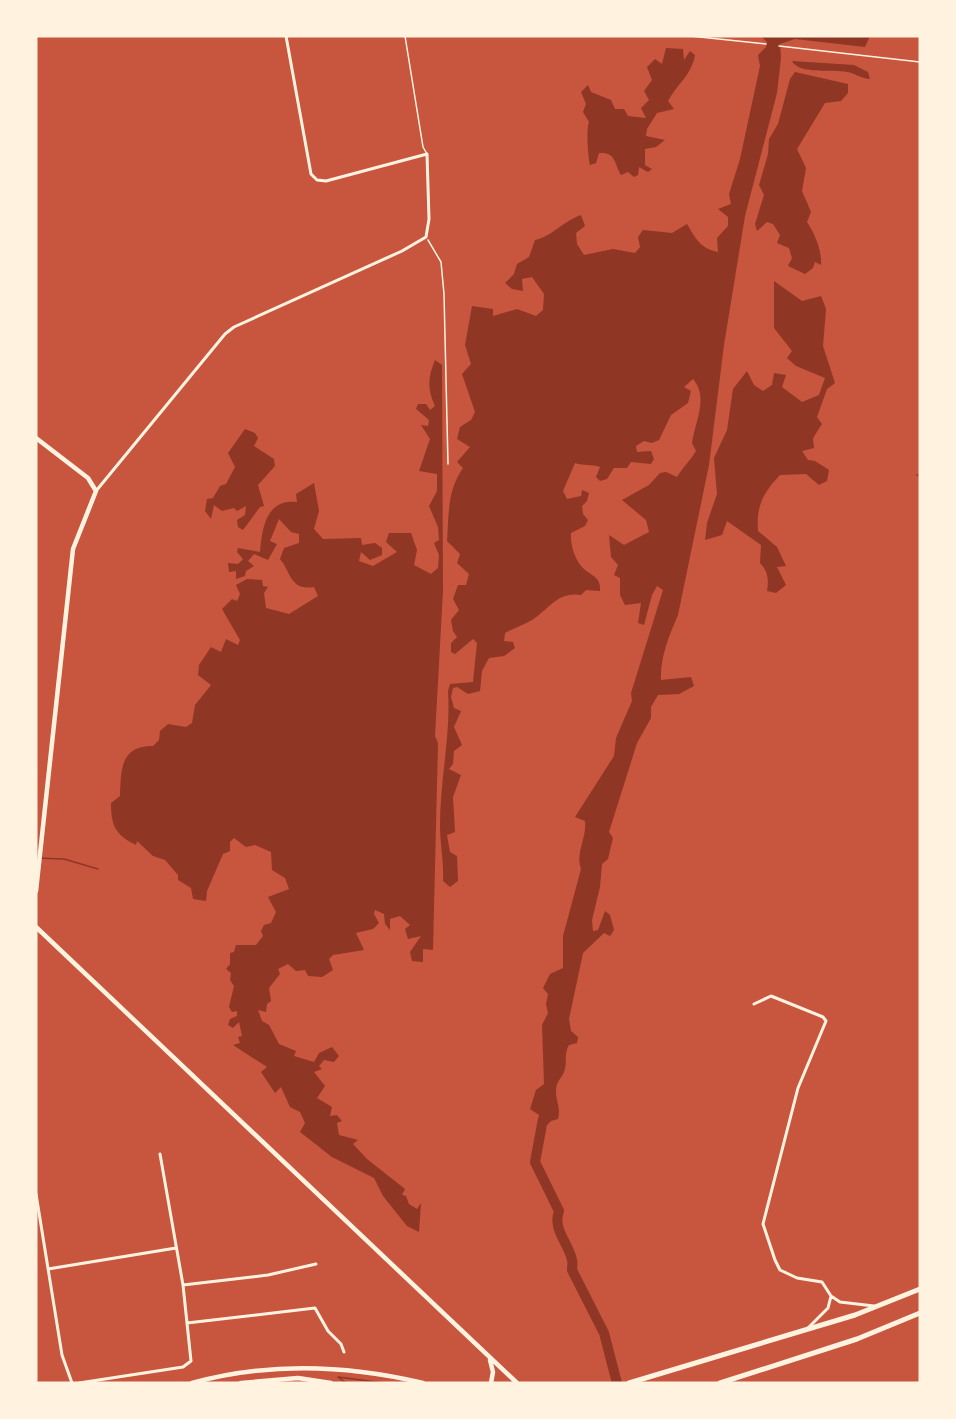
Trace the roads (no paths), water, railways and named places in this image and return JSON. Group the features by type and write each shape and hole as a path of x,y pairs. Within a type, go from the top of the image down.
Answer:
{"highway":[{"path":"630,1383 803,1332 879,1306 920,1289"},
{"path":"720,1383 857,1339 920,1313"}],"street":[{"path":"36,891 73,549 96,491 225,334 234,327 402,251 426,237 429,219 427,154 326,181 317,180 311,174 286,36"},
{"path":"36,438 87,478 96,491"},
{"path":"36,927 517,1383"},
{"path":"754,1004 771,996 823,1017 825,1022 798,1088 763,1224 775,1260 780,1270 797,1278 822,1282 831,1296 847,1304 879,1306"},
{"path":"79,1383 187,1366 192,1353 183,1285 160,1154"},
{"path":"36,1194 62,1355 72,1383"},
{"path":"48,1269 176,1248"},
{"path":"183,1285 268,1275 316,1264"},
{"path":"803,1332 828,1308 831,1296"},
{"path":"187,1323 315,1308 328,1331 341,1344 344,1352"},
{"path":"489,1358 494,1372 490,1383"},
{"path":"192,1383 248,1372 320,1368 360,1371 423,1383"},
{"path":"241,1383 298,1378 331,1383"}],"lane":[{"path":"405,36 423,147 427,154"}],"waterway":[{"path":"36,858 64,859 98,869"},
{"path":"543,1119 535,1162 559,1211 557,1218 559,1230 570,1254 572,1270 604,1333 617,1383"},
{"path":"346,1383 338,1377 384,1383"}]}
